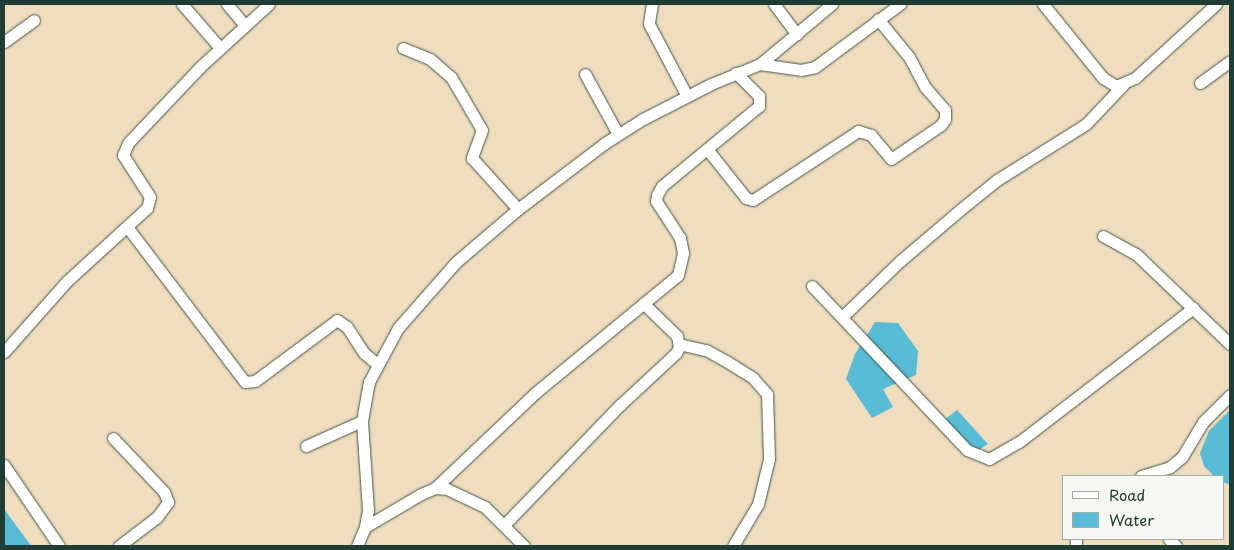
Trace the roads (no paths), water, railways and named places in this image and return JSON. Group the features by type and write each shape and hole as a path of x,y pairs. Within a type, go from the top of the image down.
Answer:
{"street":[{"path":"182,4 220,48"},
{"path":"227,4 244,24"},
{"path":"4,352 66,281 128,228 147,208 150,197 125,160 123,150 244,24 269,4"},
{"path":"652,4 648,15 649,24 687,96"},
{"path":"774,4 797,34"},
{"path":"357,546 365,527 368,491 362,421 364,401 377,364 398,328 435,284 456,262 518,210 618,134 687,96 760,64 832,4"},
{"path":"760,64 801,70 814,67 900,4"},
{"path":"1043,4 1103,78 1109,84 1123,85"},
{"path":"843,316 961,209 998,180 1086,124 1123,85 1144,70 1216,4"},
{"path":"707,149 741,192 753,200 858,131 871,135 891,159 941,124 946,119 945,110 925,87 910,57 878,19"},
{"path":"4,42 34,20"},
{"path":"403,48 430,59 451,77 480,123 481,136 472,152 472,158 518,210"},
{"path":"1200,84 1230,60"},
{"path":"365,527 435,488 535,393 678,275 683,264 680,238 656,201 658,191 759,106 758,96 736,73"},
{"path":"585,74 618,134"},
{"path":"128,228 245,382 255,381 337,320 347,327 364,353 377,364"},
{"path":"1103,236 1136,254 1230,344"},
{"path":"812,286 843,316 967,450 989,459 1019,442 1193,308"},
{"path":"643,303 671,330 679,344 706,350 726,360 753,378 767,394 769,459 758,504 733,546"},
{"path":"504,525 620,405 664,367 676,353 679,344"},
{"path":"1144,475 1170,467 1182,457 1203,422 1230,395"},
{"path":"306,446 362,421"},
{"path":"113,438 164,492 168,502 157,517 119,546"},
{"path":"4,466 59,546"},
{"path":"435,488 464,494 504,525 524,546"}],"water":[{"path":"875,322 898,323 918,351 916,375 883,389 893,407 872,418 846,379 855,354"},
{"path":"957,410 988,444 972,454 944,420"},
{"path":"1230,410 1230,485 1224,482 1224,475 1213,475 1204,466 1200,453 1209,431"},
{"path":"4,509 29,543 32,546 4,546"}]}
